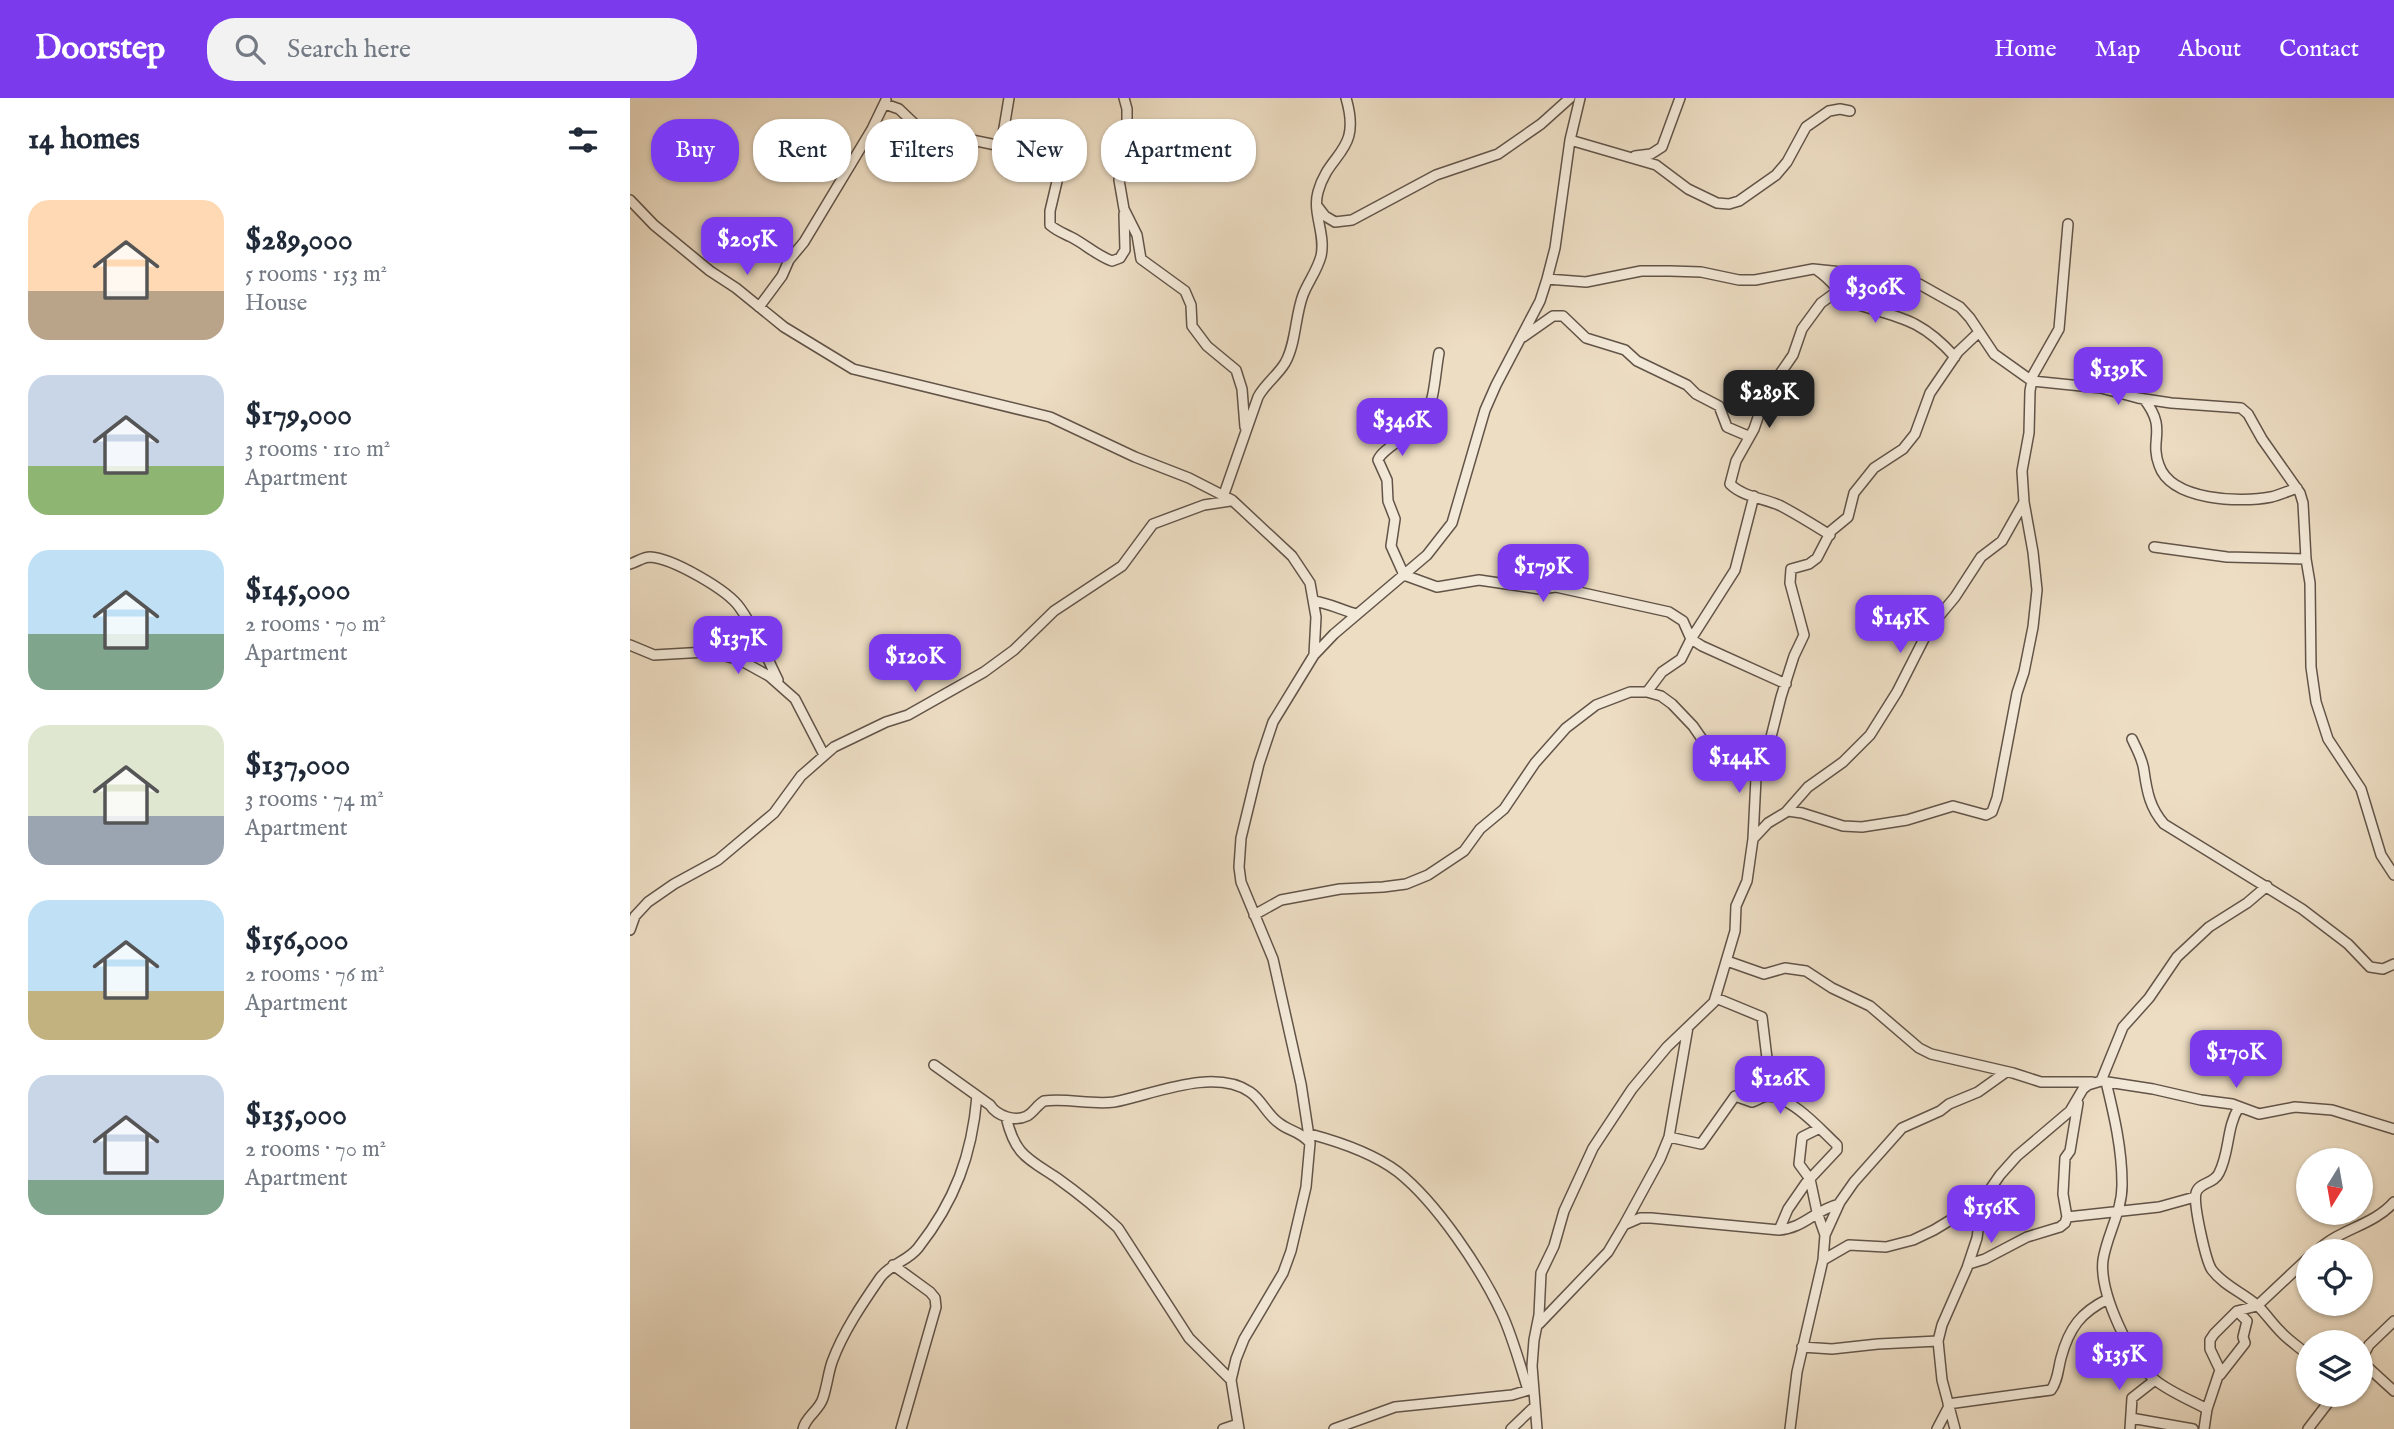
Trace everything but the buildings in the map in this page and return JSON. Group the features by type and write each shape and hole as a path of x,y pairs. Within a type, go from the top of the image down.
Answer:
{"street":[{"path":"1006,119 1009,98"},
{"path":"1057,182 1050,211 1050,225 1112,261 1120,258 1125,250 1119,168 1127,128 1124,98"},
{"path":"1228,499 1246,432 1262,390 1285,363 1301,299 1319,263 1322,240 1316,205 1319,187 1348,140 1351,116 1346,98"},
{"path":"1316,205 1325,216 1335,222 1352,220 1436,175 1497,153 1541,124 1570,98"},
{"path":"1223,1429 1238,1426 1231,1380 1236,1359 1244,1339 1283,1273 1291,1251 1306,1187 1310,1139 1301,1084 1273,959 1241,882 1239,867 1241,838 1266,740 1273,722 1314,655 1356,614 1427,555 1452,523 1485,410 1522,338 1548,279 1570,140 1580,98"},
{"path":"1630,156 1651,154 1662,147 1680,98"},
{"path":"759,307 804,242 886,101 942,143 949,145 967,139 992,144"},
{"path":"1570,140 1656,165 1688,189 1717,203 1729,204 1739,201 1776,174 1787,162 1806,127 1829,111 1850,111"},
{"path":"630,200 673,241 710,271 785,327 853,369 1051,417 1135,457 1189,478 1228,499 1292,556 1310,583 1316,617 1314,655"},
{"path":"1124,209 1137,235 1140,259 1185,291 1191,305 1192,326 1203,341 1236,370 1242,389 1246,432"},
{"path":"1786,812 1802,813 1843,826 1863,827 1907,820 1954,806 1986,815 1992,812 2033,627 2036,577 2022,471 2029,433 2032,381 2059,328 2068,224"},
{"path":"1548,279 1586,282 1641,271 1700,272 1739,280 1817,270 1890,277 1919,284 1961,307 1994,354 2032,381 2101,388 2144,399 2241,408 2248,414 2262,439 2297,488 2303,503 2311,599 2311,667 2316,702 2328,739 2361,789 2381,855 2394,875"},
{"path":"1817,270 1847,299 1855,304 1893,314 1924,328 1955,357"},
{"path":"1830,535 1783,507 1742,492 1730,484 1735,461 1754,429 1766,394 1793,355 1802,329 1821,303 1839,290"},
{"path":"1522,338 1553,316 1563,316 1586,338 1625,350 1637,361 1687,385 1696,394 1719,407 1727,426 1748,436"},
{"path":"1530,1389 1541,1273 1554,1246 1564,1211 1593,1148 1632,1089 1667,1047 1710,1007 1716,998 1735,932 1736,906 1748,876 1756,778 1765,761 1794,656 1804,635 1790,583 1791,569 1814,562 1830,535 1847,517 1854,493 1874,468 1903,449 1915,434 1930,393 1955,357 1978,333"},
{"path":"1439,353 1432,396 1424,419 1401,441 1383,452 1378,460 1387,480 1388,501 1395,519 1391,546 1404,575 1437,587 1479,580 1541,589 1562,587 1660,609 1683,621 1691,639 1710,651 1786,684"},
{"path":"2144,399 2152,409 2157,423 2159,465 2163,475 2179,488 2207,496 2255,499 2272,497 2297,488"},
{"path":"1647,692 1662,672 1681,659 1735,570 1754,496"},
{"path":"630,930 635,916 648,902 718,860 774,813 801,776 834,747 886,722 908,715 947,694 1014,650 1054,611 1122,566 1153,524 1228,499"},
{"path":"1753,839 1768,823 1786,812 1808,787 1843,762 1870,735 1898,692 1930,626 1955,597 1981,556 2002,541 2024,502"},
{"path":"2154,547 2227,557 2306,559"},
{"path":"630,564 650,557 665,561 682,567 727,595 738,605 758,638 779,683"},
{"path":"1314,601 1325,602 1332,607 1356,614"},
{"path":"630,645 654,655 706,652 740,660 779,683 795,699 824,755"},
{"path":"1254,915 1281,900 1340,889 1406,884 1428,875 1464,851 1480,829 1501,812 1535,763 1577,718 1595,705 1623,695 1638,691 1661,696 1678,710 1713,755"},
{"path":"2132,739 2144,770 2148,797 2155,814 2164,824 2267,886 2334,933 2370,967 2383,968 2394,964"},
{"path":"2207,1409 2155,1380 2118,1325 2108,1299 2102,1271 2118,1210 2122,1182 2119,1141 2100,1082 2123,1027 2149,998 2177,957 2209,927 2247,903 2267,886"},
{"path":"1727,961 1764,974 1785,968 1806,971 1832,988 1870,1006 1924,1052 2041,1082 2100,1082 2153,1089 2261,1114 2295,1107 2323,1109 2394,1129"},
{"path":"1669,1137 1701,1144 1732,1097 1738,1096 1752,1102 1764,1096 1770,1083 1762,1017 1716,998"},
{"path":"1538,1325 1608,1252 1660,1159 1669,1137 1688,1027"},
{"path":"934,1065 990,1105 994,1111 1006,1117 1025,1117 1044,1101 1111,1102 1193,1083 1240,1086 1250,1091 1276,1122 1310,1139 1351,1147 1397,1172 1423,1196 1445,1223 1493,1296 1530,1389 1536,1429"},
{"path":"1790,1429 1792,1401 1823,1260 1825,1235 1839,1204 1854,1182 1902,1128 1978,1092 2006,1072"},
{"path":"1969,1264 2065,1223 2065,1158 2070,1152 2079,1099 2083,1089 2100,1082"},
{"path":"803,1429 805,1421 823,1398 841,1341 881,1276 917,1250 956,1188 971,1146 977,1096"},
{"path":"1764,1096 1793,1105 1836,1144 1837,1150 1810,1179 1791,1205 1779,1230"},
{"path":"1823,1260 1849,1245 1886,1247 1913,1240 1982,1201 2017,1156 2056,1125 2079,1099"},
{"path":"2239,1107 2230,1122 2220,1172 2214,1181 2199,1188 2195,1197 2205,1257 2210,1268 2258,1306 2281,1333 2296,1345"},
{"path":"1006,1117 1010,1135 1034,1165 1065,1184 1118,1228 1189,1338 1231,1380"},
{"path":"1818,1129 1802,1137 1799,1164 1810,1179 1825,1235"},
{"path":"2067,1217 2159,1207 2195,1197"},
{"path":"1955,1429 1941,1374 1938,1341 1944,1320 1969,1264 1977,1238 1982,1201"},
{"path":"2332,1239 2375,1219 2394,1202"},
{"path":"1623,1225 1640,1218 1779,1230 1799,1227 1817,1212 1839,1204"},
{"path":"1630,1211 1640,1218"},
{"path":"893,1265 930,1292 936,1307 901,1429"},
{"path":"2220,1377 2219,1366 2209,1344 2214,1334 2237,1311 2258,1306 2296,1270"},
{"path":"1948,1405 2050,1390 2056,1380 2068,1339 2080,1316 2108,1299"},
{"path":"2204,1429 2207,1409 2220,1377 2245,1343 2243,1336 2247,1321 2237,1311"},
{"path":"2373,1341 2394,1321"},
{"path":"1802,1347 1832,1349 1938,1341"},
{"path":"2373,1371 2394,1391"},
{"path":"2130,1429 2132,1398 2155,1380"},
{"path":"1334,1429 1395,1407 1512,1395 1530,1389"},
{"path":"1512,1395 1534,1404"},
{"path":"1511,1429 1534,1404"},
{"path":"1937,1429 1948,1405"},
{"path":"2308,1429 2325,1407"},
{"path":"2131,1418 2193,1429"}]}
